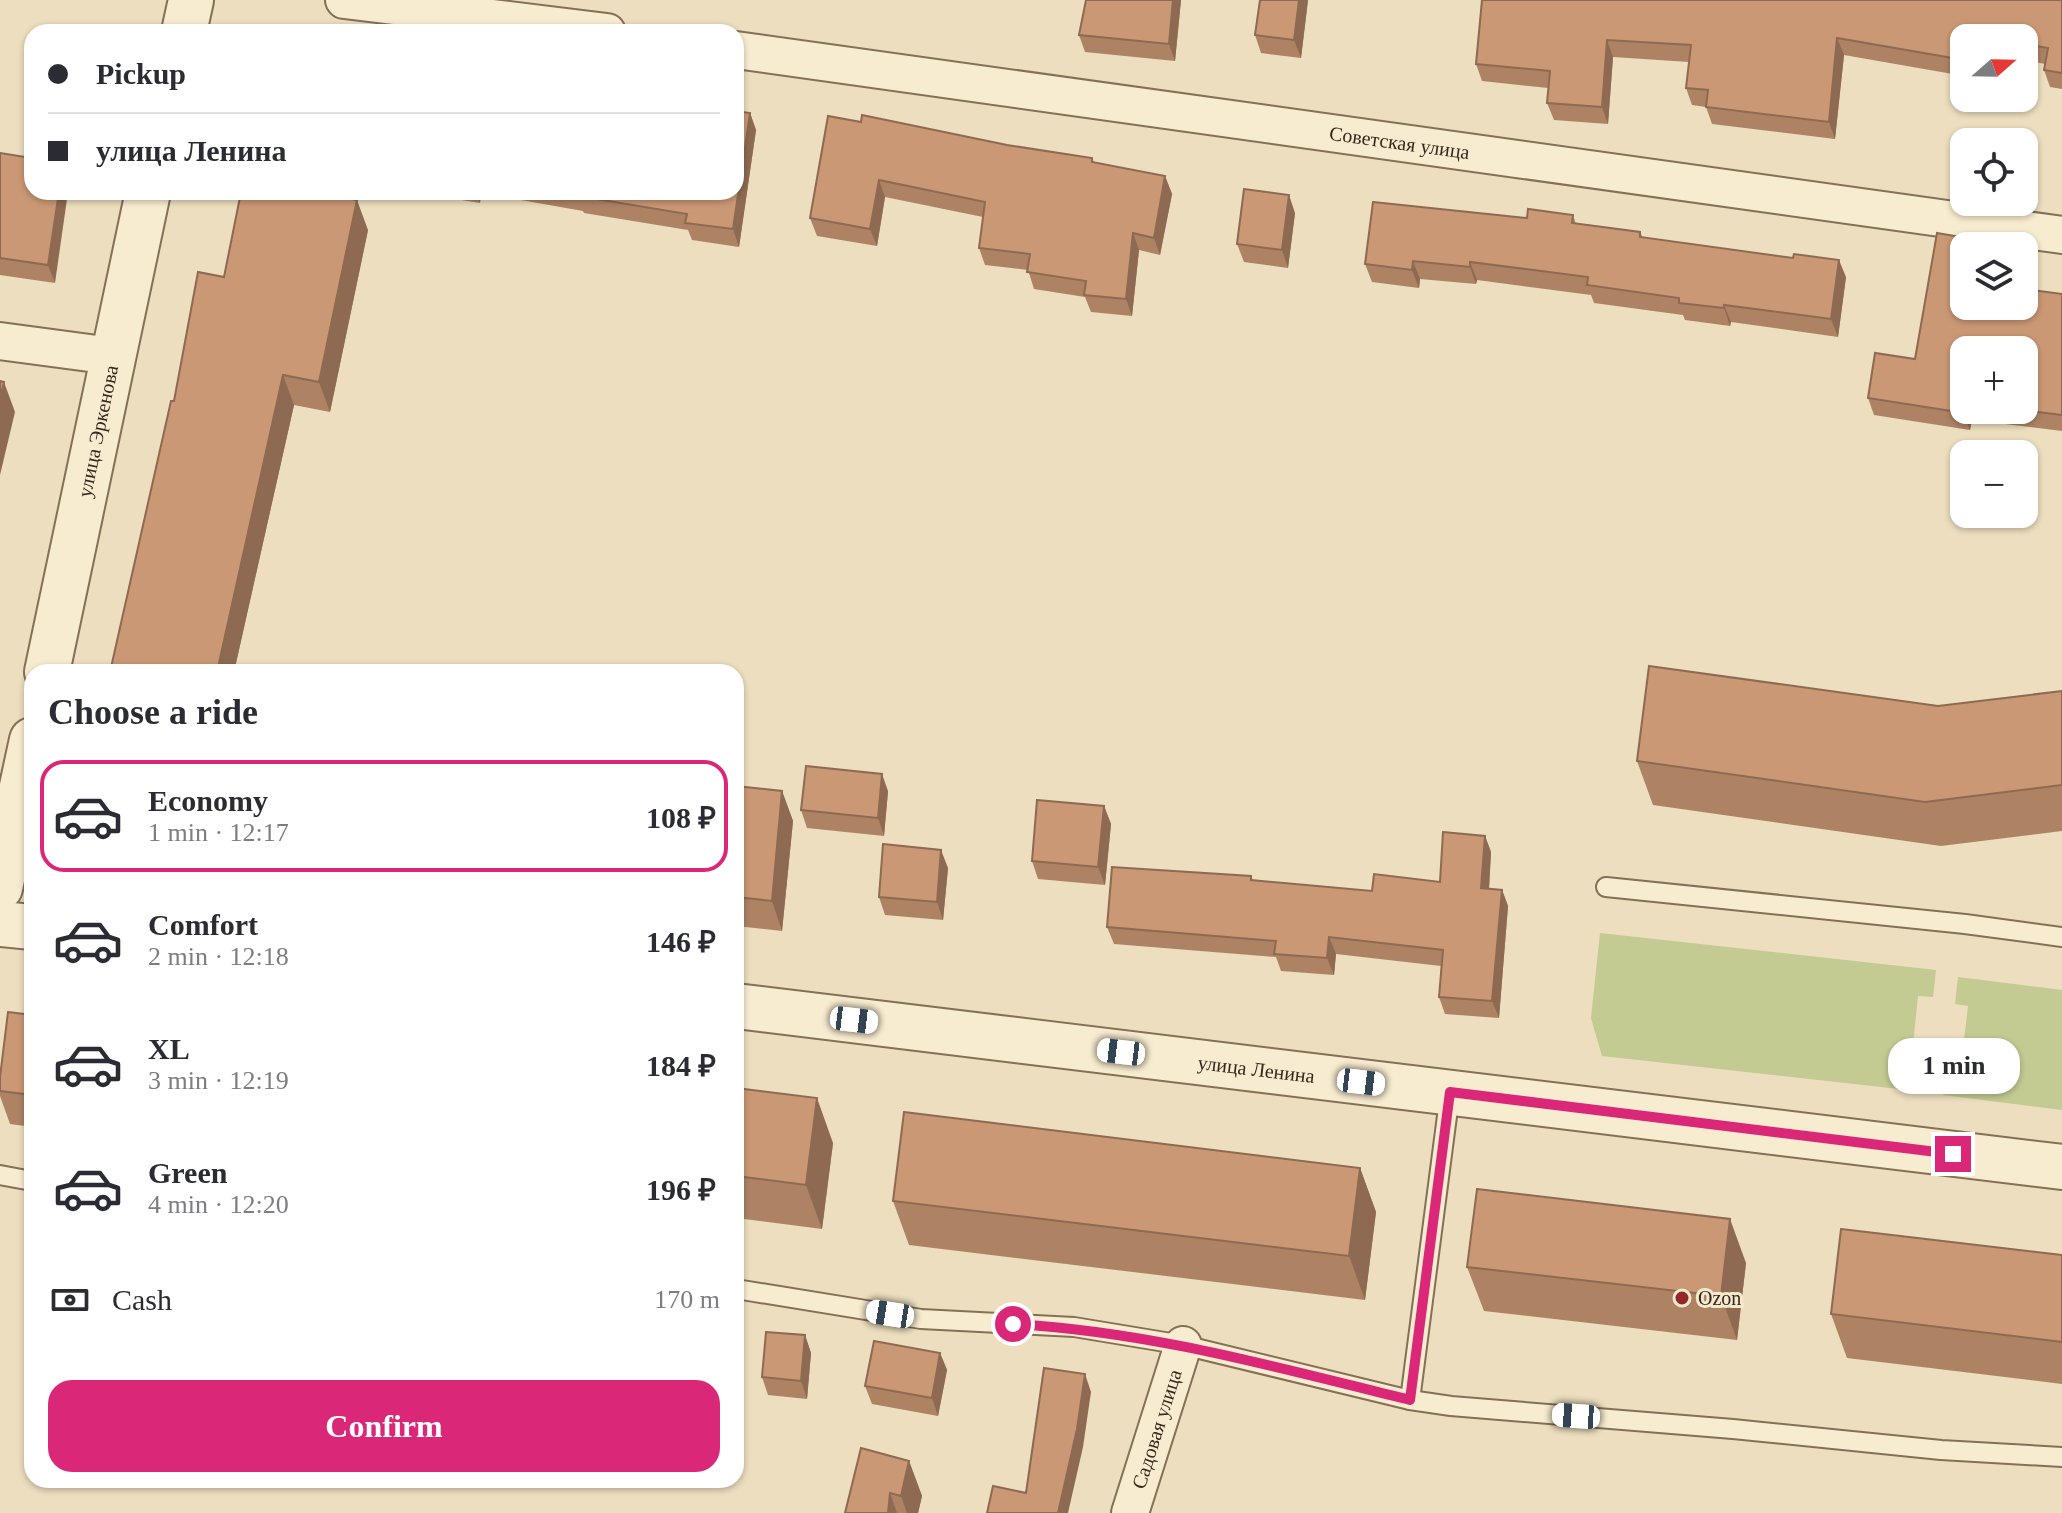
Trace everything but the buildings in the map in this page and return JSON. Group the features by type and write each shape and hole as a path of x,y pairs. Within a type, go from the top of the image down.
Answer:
{"street":[{"path":"186,24 191,0"},
{"path":"344,0 541,24"},
{"name":"Советская улица","path":"744,51 2062,235"},
{"name":"улица Эркенова","path":"49,664 146,200"},
{"path":"0,341 112,356"},
{"path":"0,888 24,777"},
{"path":"0,924 24,926"},
{"name":"улица Ленина","path":"744,1007 2062,1167"},
{"name":"Садовая улица","path":"1130,1513 1183,1345"}],"lane":[{"path":"1606,887 2062,937"},
{"path":"1410,1400 1450,1092"},
{"path":"0,1175 24,1180"},
{"path":"744,1290 921,1319 1074,1327 1183,1345 1410,1400 1451,1406 1941,1450 2062,1457"}],"green space":[{"path":"1600,933 1936,970 1933,997 1918,996 1912,1054 1930,1057 1926,1092 1602,1056 1591,1018"},
{"path":"1958,977 2062,990 2062,1110 1943,1095 1948,1056 1962,1057 1968,1006 1955,1004"}],"place":[{"name":"Ozon","path":"1682,1298"}],"route":[{"path":"1013,1324 1074,1327 1183,1345 1410,1400 1450,1092 1953,1154"}]}
